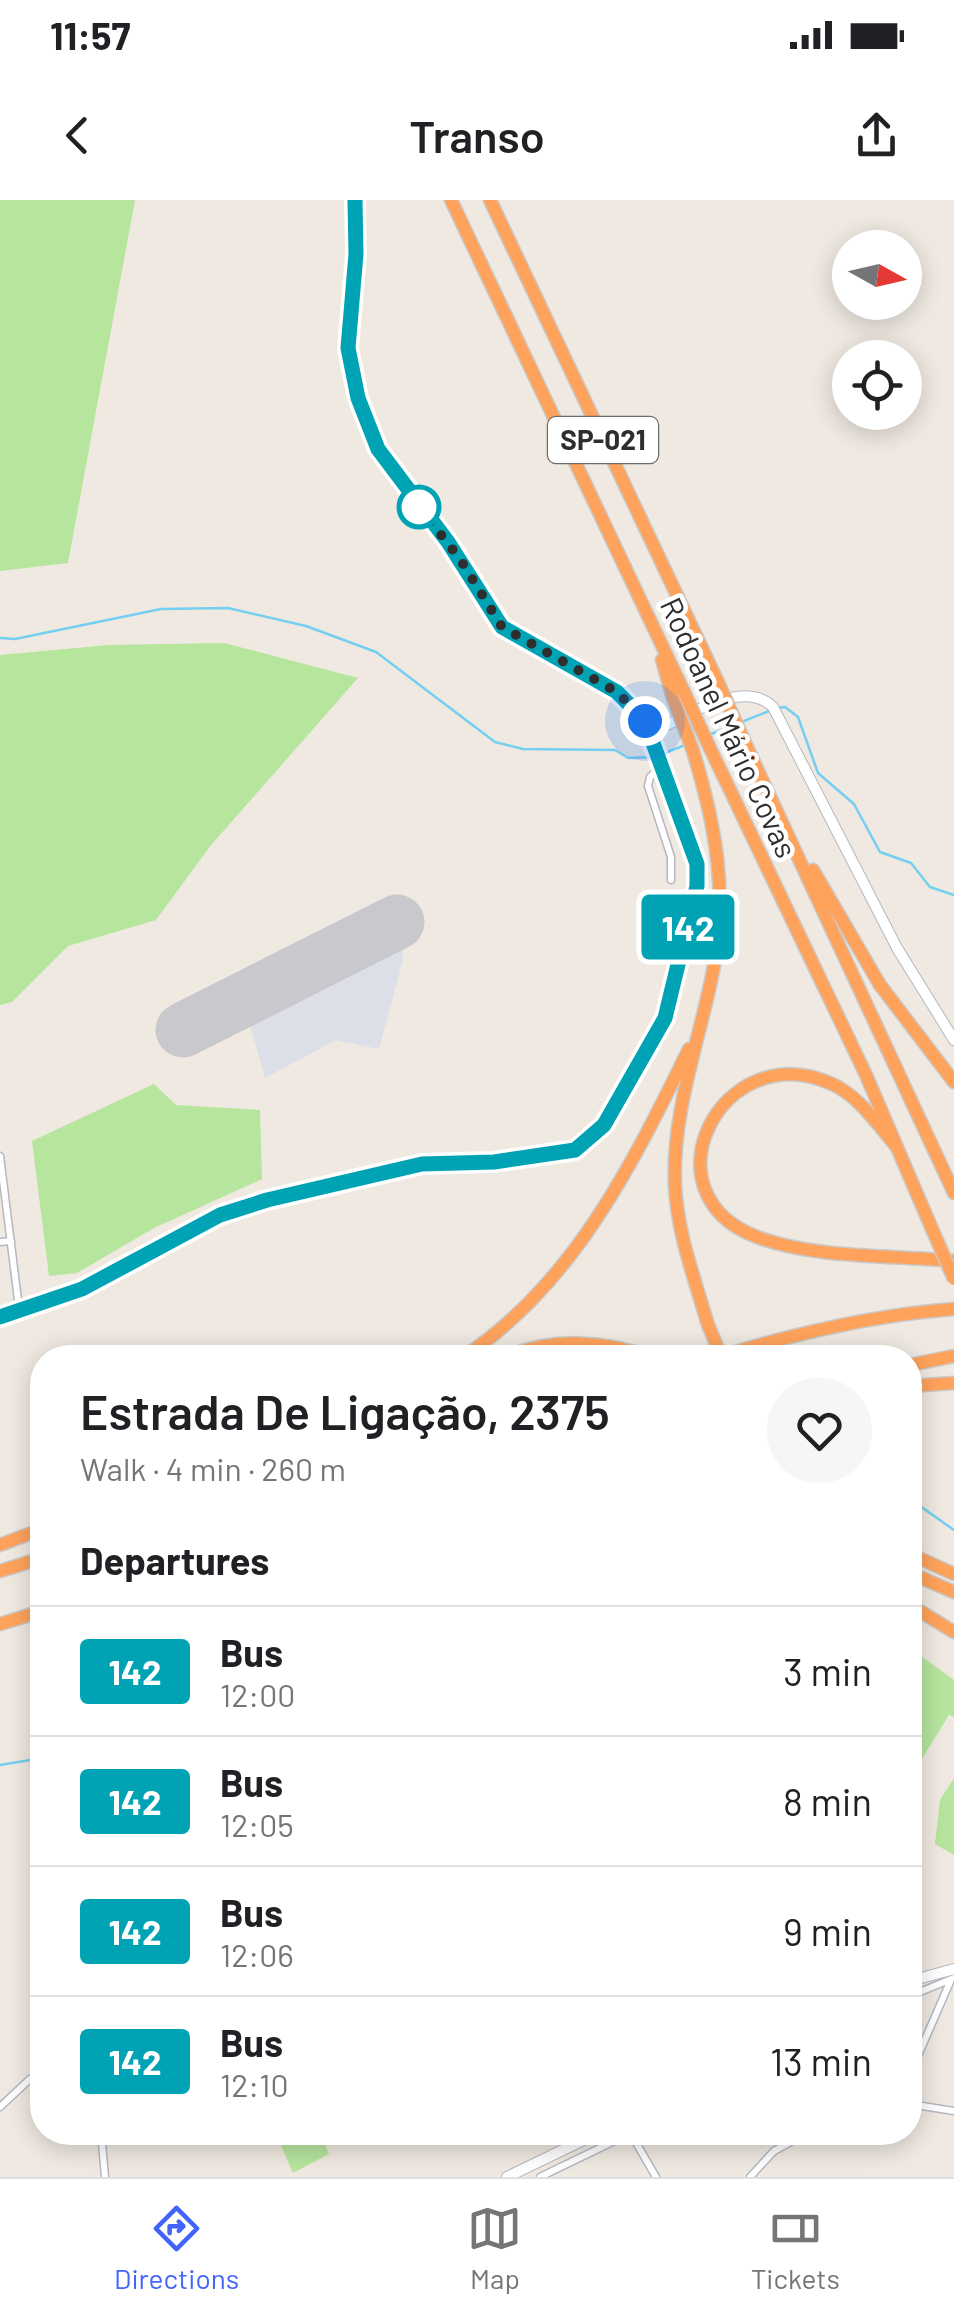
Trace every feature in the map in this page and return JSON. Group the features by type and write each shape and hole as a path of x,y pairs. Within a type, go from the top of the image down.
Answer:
{"highway":[{"name":"Rodoanel Mário Covas","path":"451,200 652,624 679,695 708,744 897,1147 954,1279"},
{"name":"Rodoanel Mário Covas","path":"490,200 954,1192"},
{"path":"679,695 712,816 720,901 713,974 676,1137 675,1187 688,1257 714,1345"},
{"path":"748,749 880,984 954,1082"},
{"path":"479,1345 550,1284 578,1247 659,1110 697,1033"},
{"path":"897,1147 855,1100 833,1084 804,1075 781,1076 740,1089 711,1115 700,1148 700,1169 717,1207 729,1221 756,1236 817,1249 954,1261"},
{"path":"763,1345 903,1313 954,1308"},
{"path":"553,1345 609,1345"},
{"path":"922,1363 954,1356"},
{"path":"922,1385 954,1382"},
{"path":"0,1546 30,1534"},
{"path":"922,1559 954,1574"},
{"path":"0,1571 30,1562"},
{"path":"922,1578 954,1592"},
{"path":"922,1612 954,1632"},
{"path":"0,1625 30,1615"},
{"path":"0,1625 30,1621"}],"main road":[{"path":"0,1317 82,1289 220,1215 267,1200 422,1164 559,1155 590,1139 604,1125 665,1018 697,886 696,856 652,732 617,692 502,627 454,550 378,449 358,398 348,348 356,254 355,200"},
{"path":"652,732 739,695 758,696 773,707 912,976 954,1040"},
{"path":"922,1978 954,1968"},
{"path":"507,2177 573,2145"}],"street":[{"path":"664,764 650,777 648,786 671,857 671,880"},
{"path":"0,1156 19,1308"},
{"path":"0,1242 10,1241"},
{"path":"922,1991 952,1980"},
{"path":"922,2047 952,1980"},
{"path":"0,2107 30,2079"},
{"path":"922,2106 954,2111"},
{"path":"102,2145 105,2177"},
{"path":"540,2177 607,2145"},
{"path":"639,2145 656,2177"},
{"path":"750,2177 774,2151 785,2145"}],"shaded area":[{"path":"392,911 402,932 403,960 379,1049 336,1040 265,1078 246,1011 187,1040 176,1021"}],"green space":[{"path":"0,200 135,200 68,563 0,571"},
{"path":"224,643 358,678 211,845 156,920 68,946 12,1002 0,1005 0,655 109,645"},
{"path":"154,1084 176,1105 260,1110 262,1179 154,1228 77,1273 49,1276 32,1141"},
{"path":"922,1657 954,1680 954,1717 949,1715 922,1759"},
{"path":"954,1778 954,1855 935,1844 940,1800"},
{"path":"281,2145 325,2145 329,2154 293,2173"}],"waterway":[{"path":"0,638 15,639 161,609 228,608 306,626 376,652 495,742 523,749 615,750 628,758 653,757"},
{"path":"776,708 785,707 798,717 818,773 854,804 880,852 911,863 930,887 954,895"},
{"path":"739,723 769,711"},
{"path":"711,734 732,726"},
{"path":"660,755 685,745"},
{"path":"922,1507 954,1530"},
{"path":"0,1765 30,1760"}],"runway":[{"path":"183,1030 397,922"}],"bus line":[{"name":"142","path":"0,1317 82,1289 220,1215 267,1200 422,1164 494,1162 575,1150 604,1125 671,1001 697,886 697,864 652,732 617,692 534,649 502,627 460,559 400,484 378,449 358,398 348,348 357,239 355,200"}],"route":[{"path":"419,507 460,559 502,627 534,649 617,692 645,721"}]}
